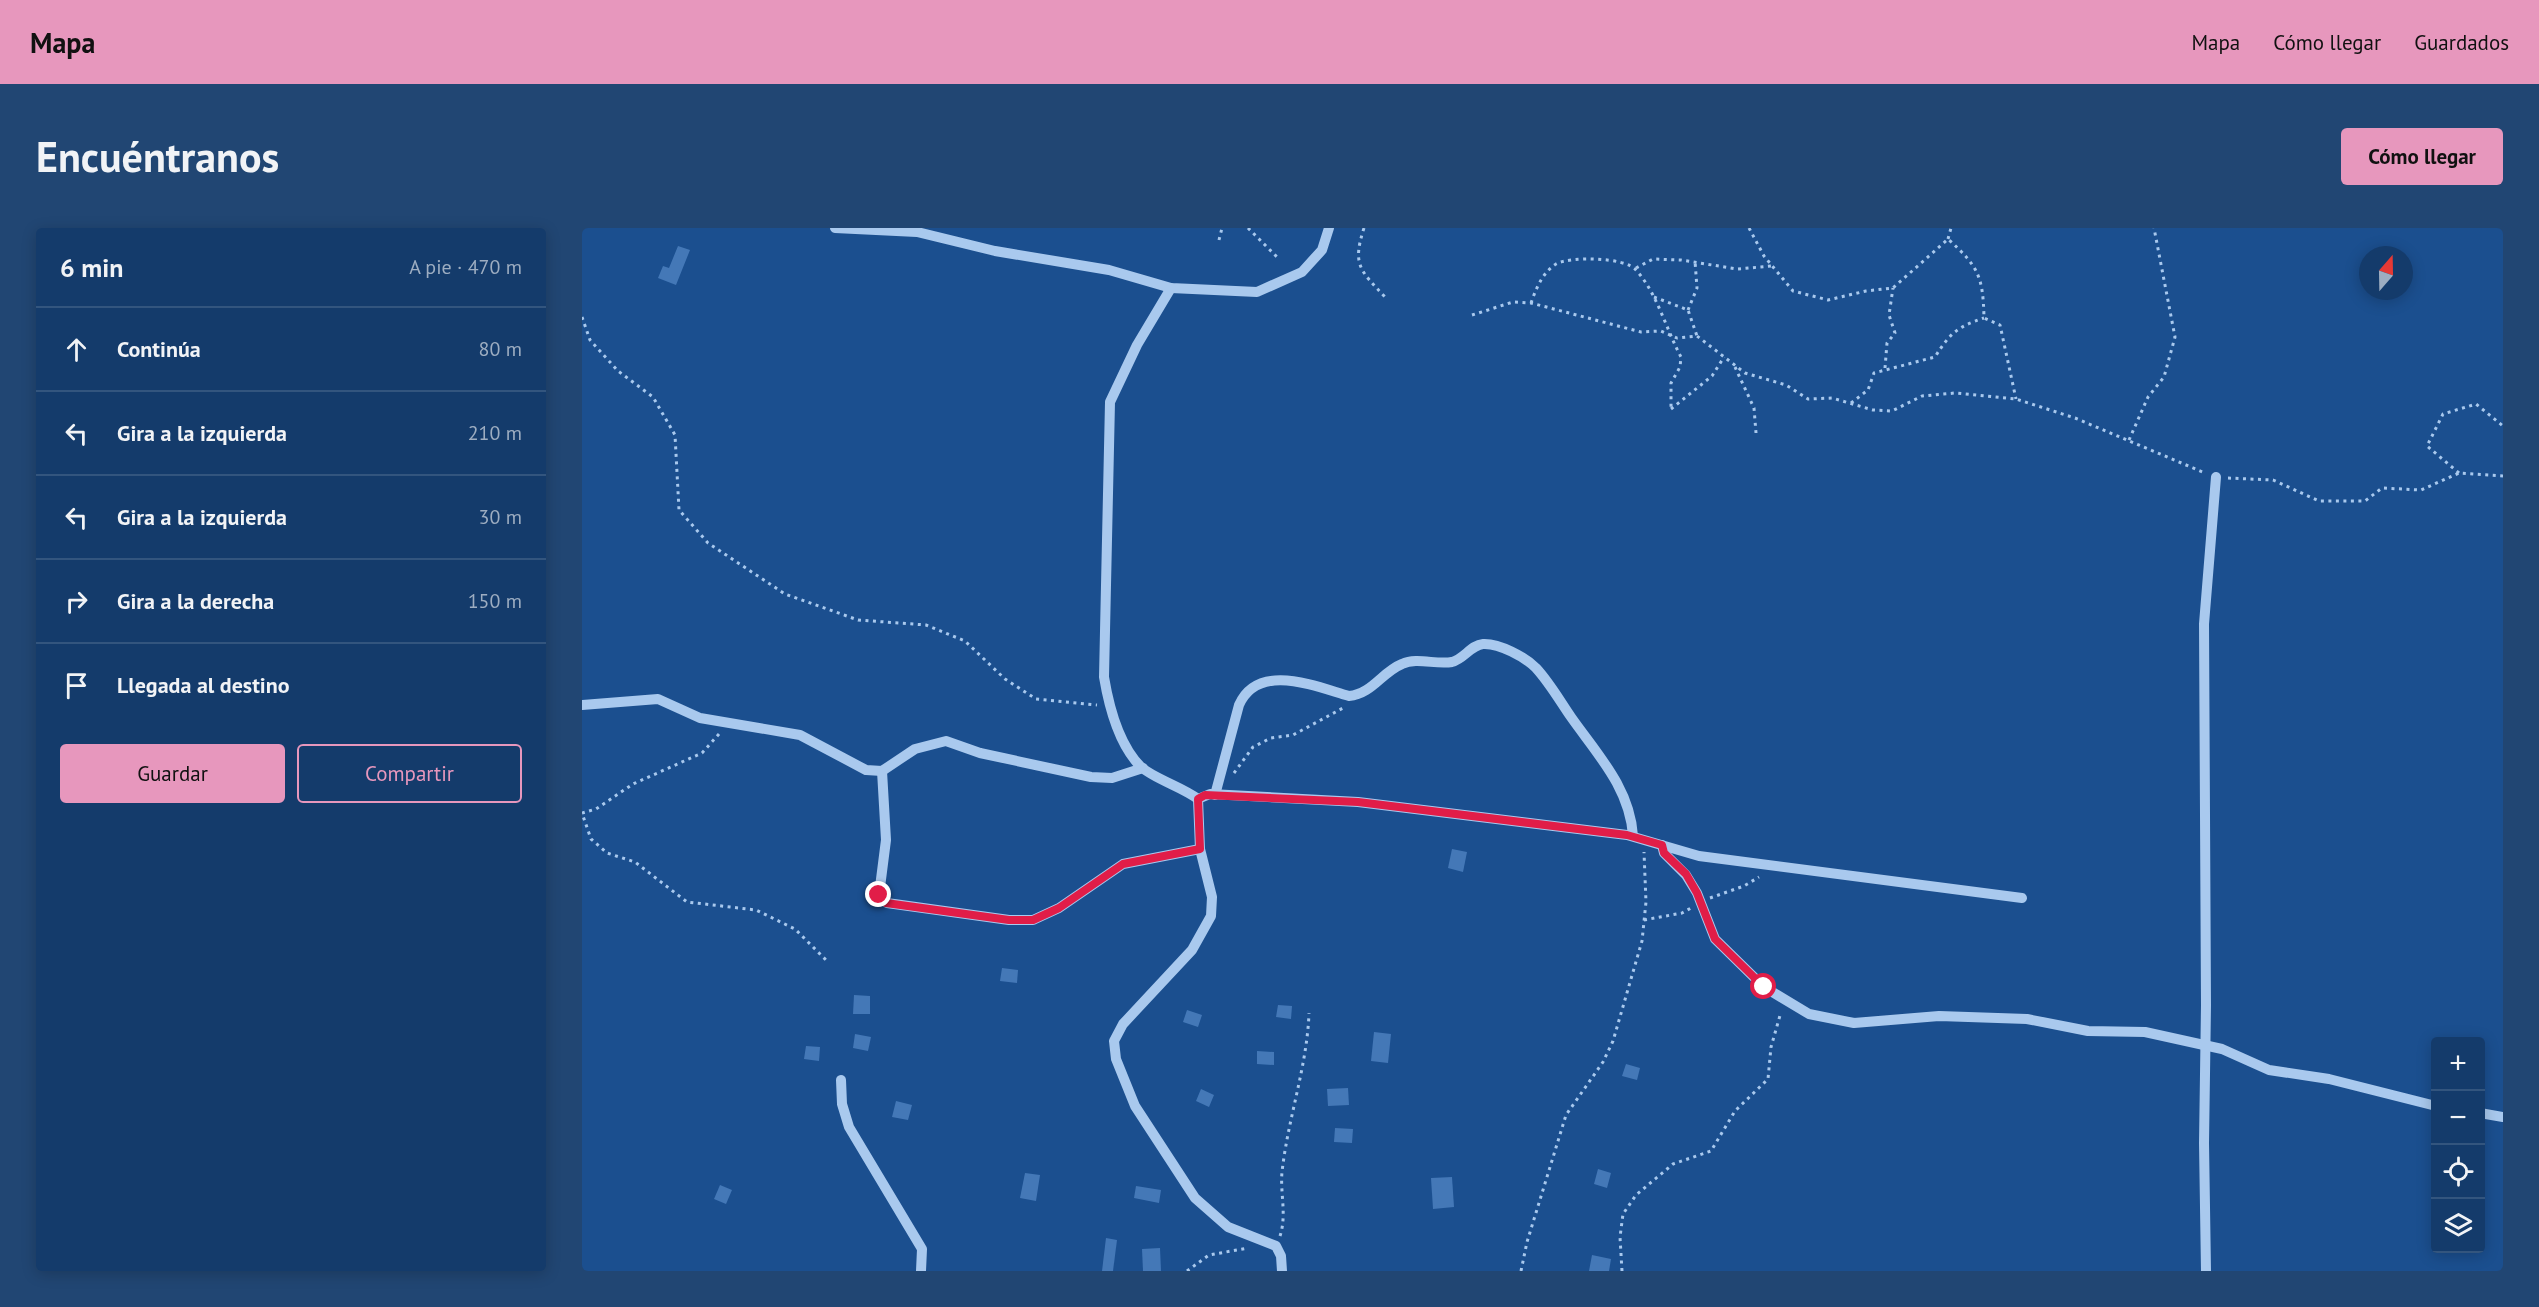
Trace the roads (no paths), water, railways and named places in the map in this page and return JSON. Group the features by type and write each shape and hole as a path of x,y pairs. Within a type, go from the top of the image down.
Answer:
{"street":[{"path":"836,228 917,232 995,251 1109,270 1171,288 1257,292 1302,272 1322,250 1329,228"},
{"path":"1171,288 1137,345 1110,402 1104,677 1109,707 1132,756 1143,768 1198,799 1215,795 1358,802 1637,838 1699,856 2022,898"},
{"path":"2206,1271 2204,624 2216,477"},
{"path":"1215,795 1239,705 1244,693 1253,686 1263,682 1295,681 1348,696 1356,695 1364,692 1404,662 1439,663 1456,660 1479,644 1491,644 1512,652 1535,668 1609,769 1627,805 1637,838"},
{"path":"582,705 658,699 700,718 800,735 866,770 882,771 915,749 946,741 980,753 1090,777 1112,778 1143,768"},
{"path":"882,771 886,840 879,895 886,903 1009,920 1033,920 1059,908 1123,864 1200,849"},
{"path":"1198,799 1200,849 1212,897 1209,922 1192,950 1122,1024 1114,1041 1116,1059 1135,1106 1195,1198 1228,1227 1276,1246 1281,1256 1282,1271"},
{"path":"1662,845 1664,853 1686,874 1702,901 1715,939 1764,987 1785,1002 1809,1014 1854,1023 1939,1016 2027,1019 2088,1031 2145,1032 2205,1044 2231,1052 2269,1070 2338,1081 2431,1105"},
{"path":"841,1080 842,1104 849,1127 922,1249 921,1271"},
{"path":"2485,1114 2503,1117"}]}
